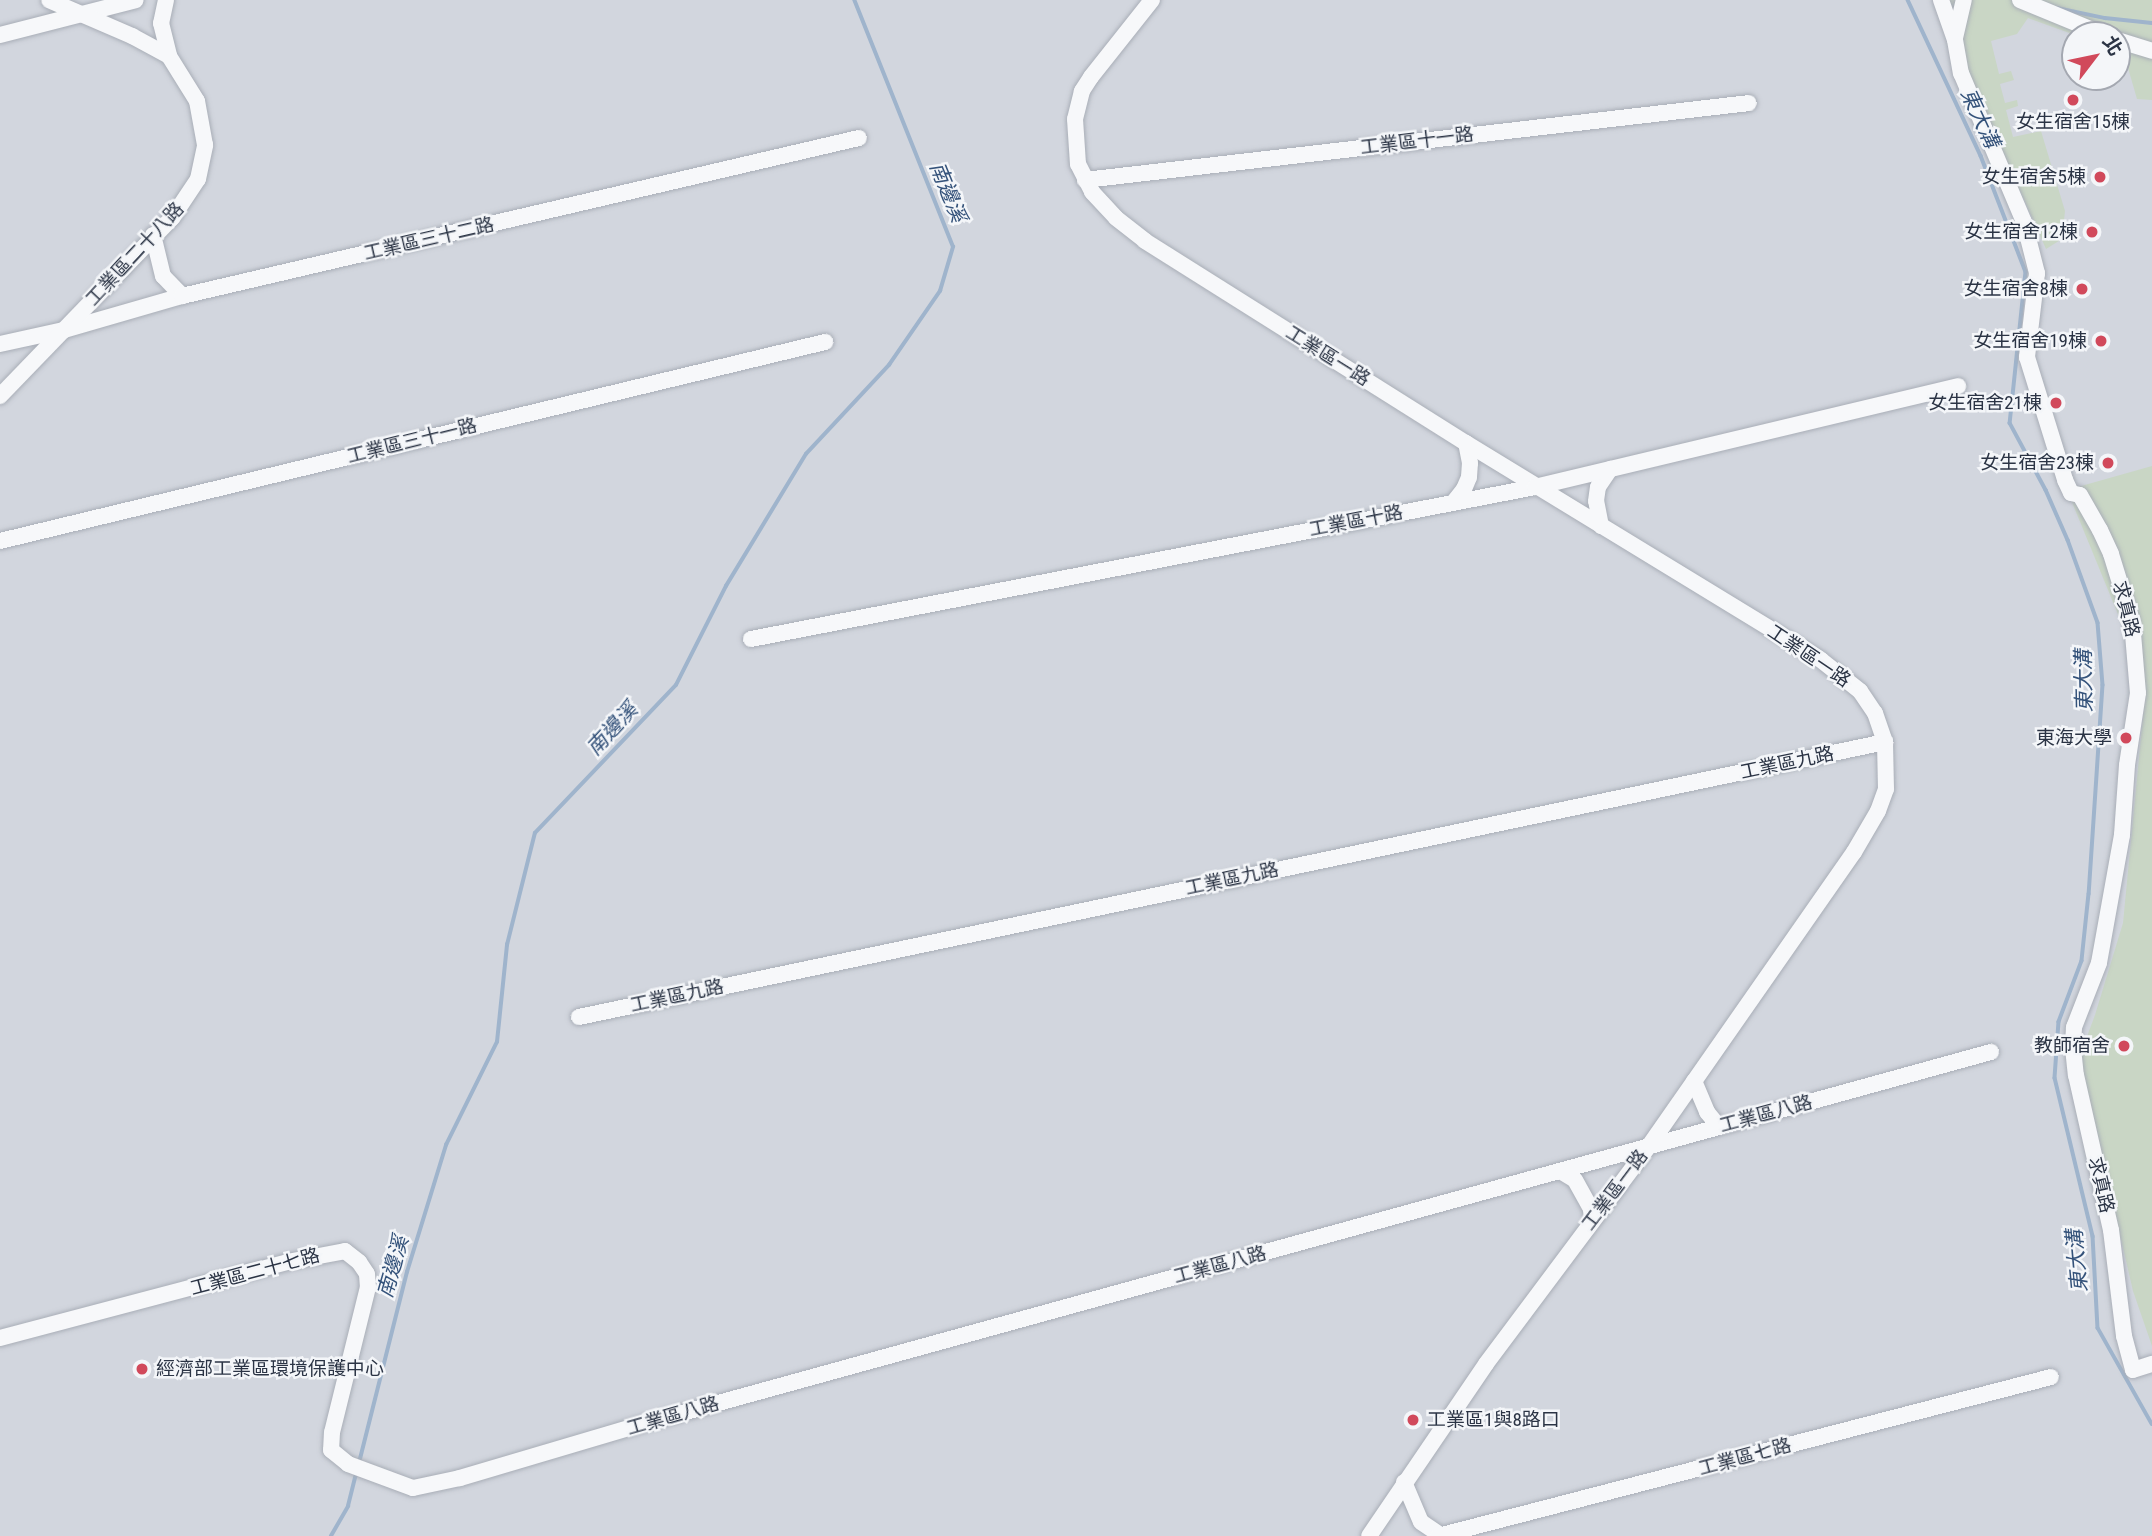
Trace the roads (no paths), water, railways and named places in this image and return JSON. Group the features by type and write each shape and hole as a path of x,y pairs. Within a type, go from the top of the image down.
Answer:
{"street":[{"name":"工業區二十八路","path":"0,396 172,218 198,178 205,145 197,101 169,57 132,36 49,0"},
{"path":"0,35 136,0"},
{"path":"166,0 161,23 169,57"},
{"name":"工業區一路","path":"1152,0 1082,91 1077,107 1075,134 1078,164 1085,180 1108,211 1145,242 1535,487 1821,660 1860,691 1875,713 1885,742 1886,789 1878,811 1853,852 1649,1146 1592,1220 1404,1482 1369,1536"},
{"name":"求真路","path":"1941,0 1955,40 1961,73 2024,222 2037,273 2027,356 2065,480 2071,493 2080,495 2111,554 2132,622 2138,693 2127,765 2122,835 2099,963 2074,1027 2073,1048 2076,1075 2111,1230 2119,1309 2133,1370 2152,1364"},
{"path":"1955,40 1964,0"},
{"path":"2024,2 2071,21"},
{"path":"2131,44 2152,51"},
{"name":"工業區十一路","path":"1085,180 1749,103"},
{"name":"工業區三十二路","path":"0,344 64,330 182,296 859,138"},
{"path":"153,235 163,276 182,296"},
{"name":"工業區三十一路","path":"0,541 825,342"},
{"name":"工業區十路","path":"751,639 1535,487 1958,386"},
{"path":"1452,503 1469,478 1470,464 1466,443"},
{"path":"1601,526 1596,501 1598,487 1610,469"},
{"name":"工業區九路","path":"579,1017 1885,742"},
{"name":"工業區八路","path":"331,1450 348,1464 413,1488 1991,1052"},
{"path":"1694,1081 1703,1106 1719,1127"},
{"path":"1560,1171 1575,1180 1587,1199 1592,1220"},
{"name":"工業區二十七路","path":"0,1338 287,1262 345,1251 359,1262 367,1274 368,1287 332,1432 331,1450"},
{"name":"工業區七路","path":"1439,1536 2051,1377"},
{"path":"1404,1482 1421,1522 1439,1536"}],"waterway":[{"name":"南邊溪","path":"359,1463 407,1272 446,1145 497,1042 507,945 535,833 676,685 726,586 806,454 889,365 940,291 953,247 854,0"},
{"name":"東大溝","path":"1908,0 1981,156 2026,272 2010,423 2046,490 2068,540 2098,623 2103,685 2089,894 2082,961 2059,1022 2055,1078 2093,1236 2098,1328 2152,1424"},
{"path":"2057,8 2105,18 2152,23"},
{"name":"南邊溪","path":"331,1536 348,1506 356,1474"}],"place":[{"name":"女生宿舍15棟","path":"2073,100"},
{"name":"女生宿舍5棟","path":"2100,177"},
{"name":"女生宿舍12棟","path":"2092,232"},
{"name":"女生宿舍8棟","path":"2082,289"},
{"name":"女生宿舍19棟","path":"2101,341"},
{"name":"女生宿舍21棟","path":"2056,403"},
{"name":"女生宿舍23棟","path":"2108,463"},
{"name":"東海大學","path":"2126,738"},
{"name":"教師宿舍","path":"2124,1046"},
{"name":"經濟部工業區環境保護中心","path":"142,1369"},
{"name":"工業區1與8路口","path":"1413,1420"}]}
